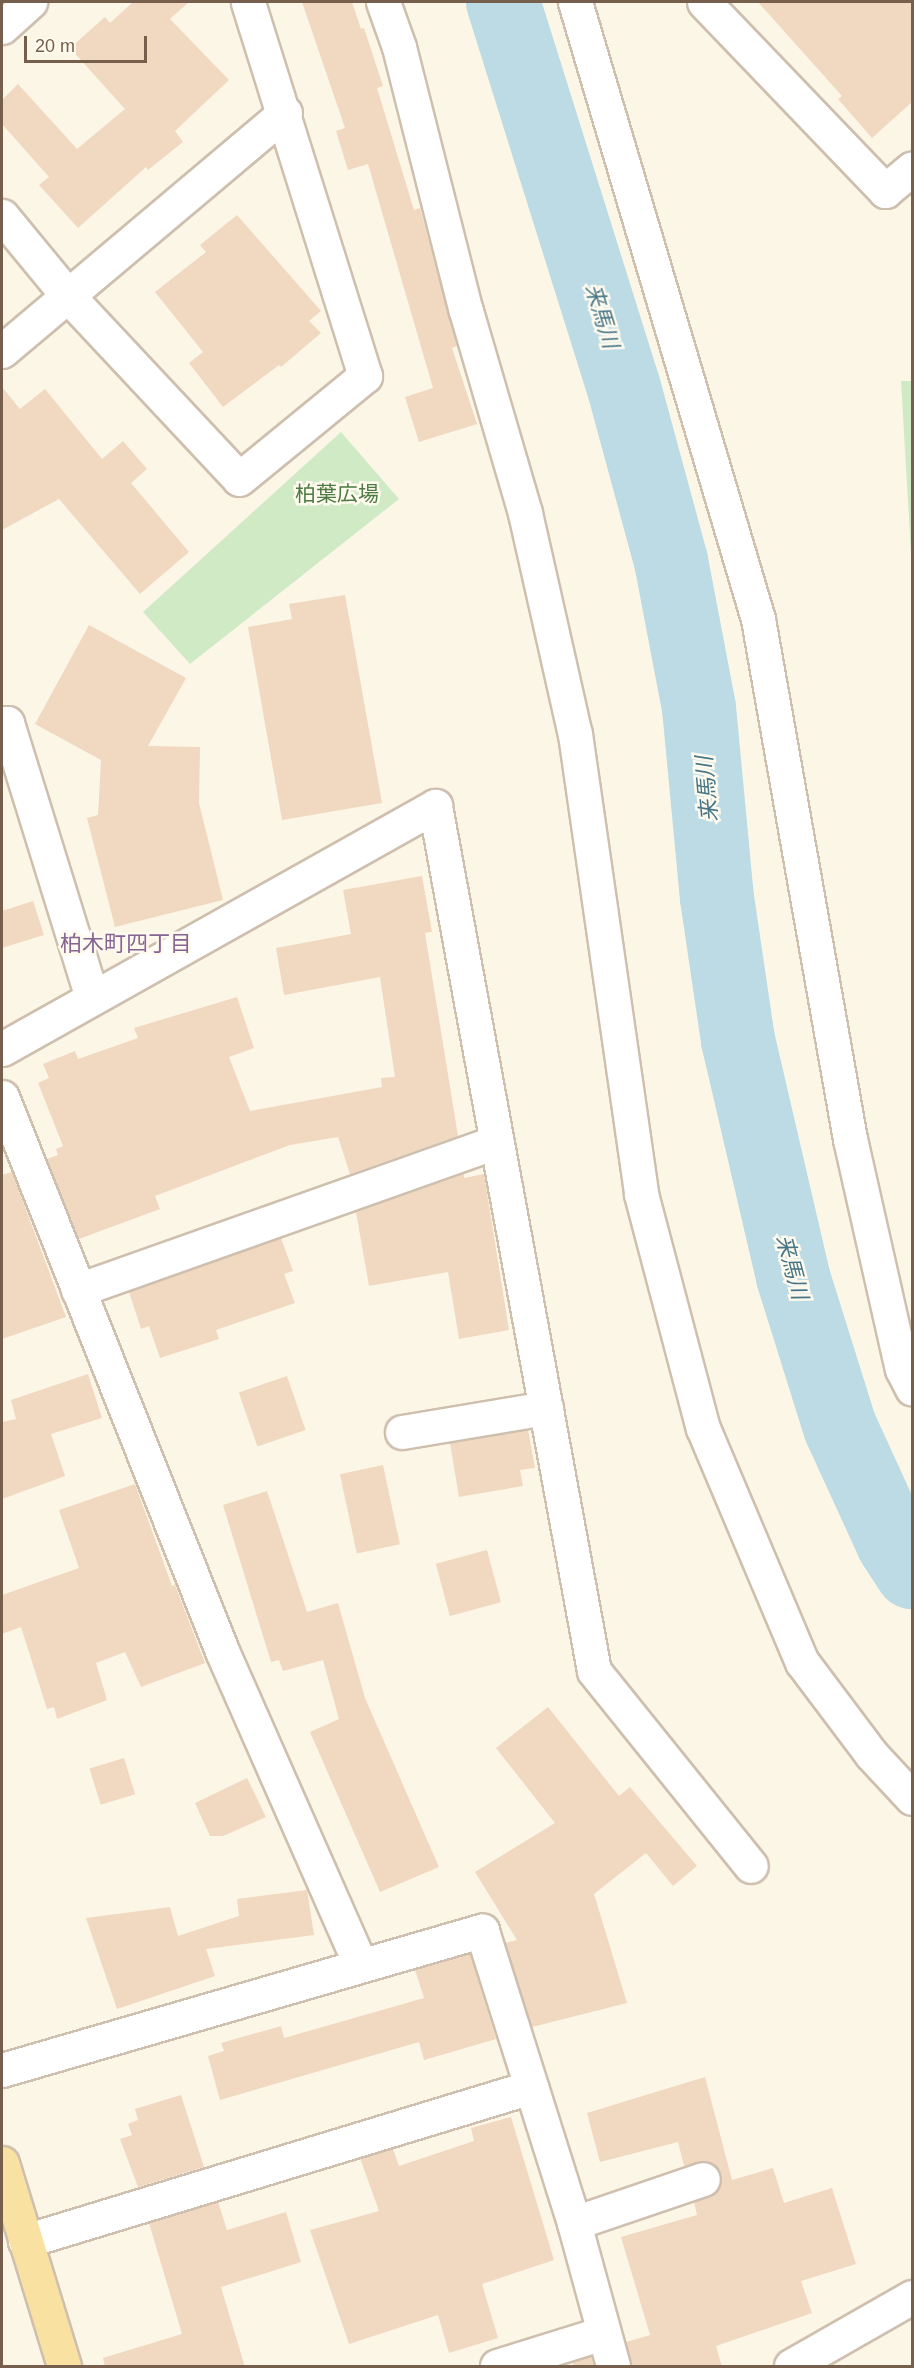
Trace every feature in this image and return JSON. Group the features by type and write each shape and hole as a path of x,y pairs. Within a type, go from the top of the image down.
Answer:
{"main road":[{"path":"2,2163 8,2210 25,2241 64,2367"}],"street":[{"path":"2,27 30,2"},
{"path":"2,216 68,296 239,479 364,376 285,113 248,2"},
{"path":"383,2 399,47 466,311 525,513 572,722 630,1094 641,1194 703,1428 802,1662 871,1754 912,1798"},
{"path":"575,2 758,619 850,1139 902,1369 912,1389"},
{"path":"704,2 885,191 912,168"},
{"path":"2,351 285,113"},
{"path":"2,726 7,723 92,998"},
{"path":"2,1049 435,806 594,1671 751,1866"},
{"path":"2,1097 222,1651 360,1964"},
{"path":"78,1290 497,1142"},
{"path":"402,1432 546,1408"},
{"path":"2,2070 360,1964 482,1932 574,2223 613,2367"},
{"path":"25,2241 531,2087"},
{"path":"574,2223 703,2180"},
{"path":"791,2367 912,2297"},
{"path":"497,2367 603,2333"}],"green space":[{"path":"901,381 912,381 912,570"},
{"name":"柏葉広場","path":"341,432 399,499 190,664 143,612"}],"building":[{"path":"133,2 189,2 170,19 229,80 175,131 183,142 148,170 146,167 78,228 39,185 49,177 2,124 2,100 18,84 77,149 125,109 70,48 105,17 110,23"},
{"path":"302,2 352,2 361,29 364,28 383,86 377,88 414,210 420,208 457,346 452,348 477,424 419,442 405,397 433,388 368,164 348,170 336,131 345,128"},
{"path":"758,2 912,2 912,102 872,138 838,99 842,96"},
{"path":"237,215 321,311 309,321 321,333 281,367 279,365 223,407 189,363 203,352 155,292 206,252 200,245"},
{"path":"2,387 20,409 45,389 102,459 123,441 147,469 131,483 189,552 140,594 59,499 2,530"},
{"path":"345,595 382,803 282,820 248,627 292,619 289,604"},
{"path":"89,625 186,678 148,746 200,747 199,803 223,900 115,927 87,818 98,815 101,760 35,724"},
{"path":"422,876 432,932 425,933 458,1136 350,1174 338,1137 290,1145 155,1196 160,1209 79,1239 47,1159 58,1155 56,1149 63,1146 38,1083 49,1078 43,1064 75,1051 78,1059 138,1038 134,1028 237,997 254,1048 229,1057 250,1111 382,1087 381,1078 395,1077 380,977 284,995 276,948 351,934 343,890"},
{"path":"33,901 44,935 2,948 2,911"},
{"path":"12,1172 66,1317 2,1339 2,1175"},
{"path":"464,1174 464,1178 484,1174 509,1330 459,1339 448,1272 369,1286 356,1212"},
{"path":"281,1238 293,1271 284,1274 295,1303 216,1330 219,1339 160,1358 149,1326 141,1329 129,1292"},
{"path":"88,1374 102,1418 51,1434 65,1476 2,1499 2,1422 16,1419 11,1400"},
{"path":"287,1376 306,1430 257,1446 239,1393"},
{"path":"528,1430 535,1468 520,1470 523,1486 459,1497 450,1443"},
{"path":"383,1465 400,1544 357,1553 340,1474"},
{"path":"135,1484 172,1586 175,1585 205,1663 141,1687 125,1652 96,1663 107,1700 57,1719 54,1707 47,1709 21,1627 2,1634 2,1595 79,1568 59,1510"},
{"path":"267,1491 307,1612 338,1603 365,1698 439,1867 380,1892 310,1732 339,1719 323,1660 283,1671 279,1660 271,1662 223,1505"},
{"path":"487,1550 501,1602 450,1616 436,1564"},
{"path":"548,1707 619,1796 630,1787 697,1866 673,1886 646,1853 594,1894 627,2003 532,2027 505,1943 517,1940 475,1872 555,1823 496,1748"},
{"path":"124,1758 135,1794 101,1805 90,1769"},
{"path":"247,1778 266,1817 223,1836 210,1836 195,1803"},
{"path":"307,1890 314,1935 206,1949 215,1976 117,2009 86,1918 170,1907 178,1936 239,1916 237,1899"},
{"path":"470,1954 496,2039 424,2060 419,2042 220,2100 208,2056 224,2051 221,2043 281,2026 284,2038 424,1998 415,1970"},
{"path":"705,2077 732,2180 773,2168 784,2203 832,2188 856,2264 801,2281 812,2313 716,2346 722,2367 631,2367 626,2342 650,2335 621,2237 697,2215 694,2202 717,2192 721,2174 707,2161 684,2166 678,2142 600,2162 587,2113"},
{"path":"181,2095 204,2167 138,2187 120,2139 132,2135 128,2124 138,2120 135,2109"},
{"path":"511,2117 554,2260 482,2284 498,2338 449,2353 438,2315 349,2344 310,2230 379,2211 360,2158 393,2149 399,2166 474,2141 471,2128"},
{"path":"218,2202 227,2230 286,2212 301,2262 221,2287 245,2367 105,2367 103,2358 182,2334 149,2223"},
{"path":"591,2356 594,2367 573,2367 573,2362"}],"waterway":[{"name":"来馬川","path":"503,2 624,388 671,561 699,708 717,898 738,1040 793,1277 840,1427 893,1543 912,1572"}],"district":[{"name":"柏木町四丁目","path":"126,944"}]}
